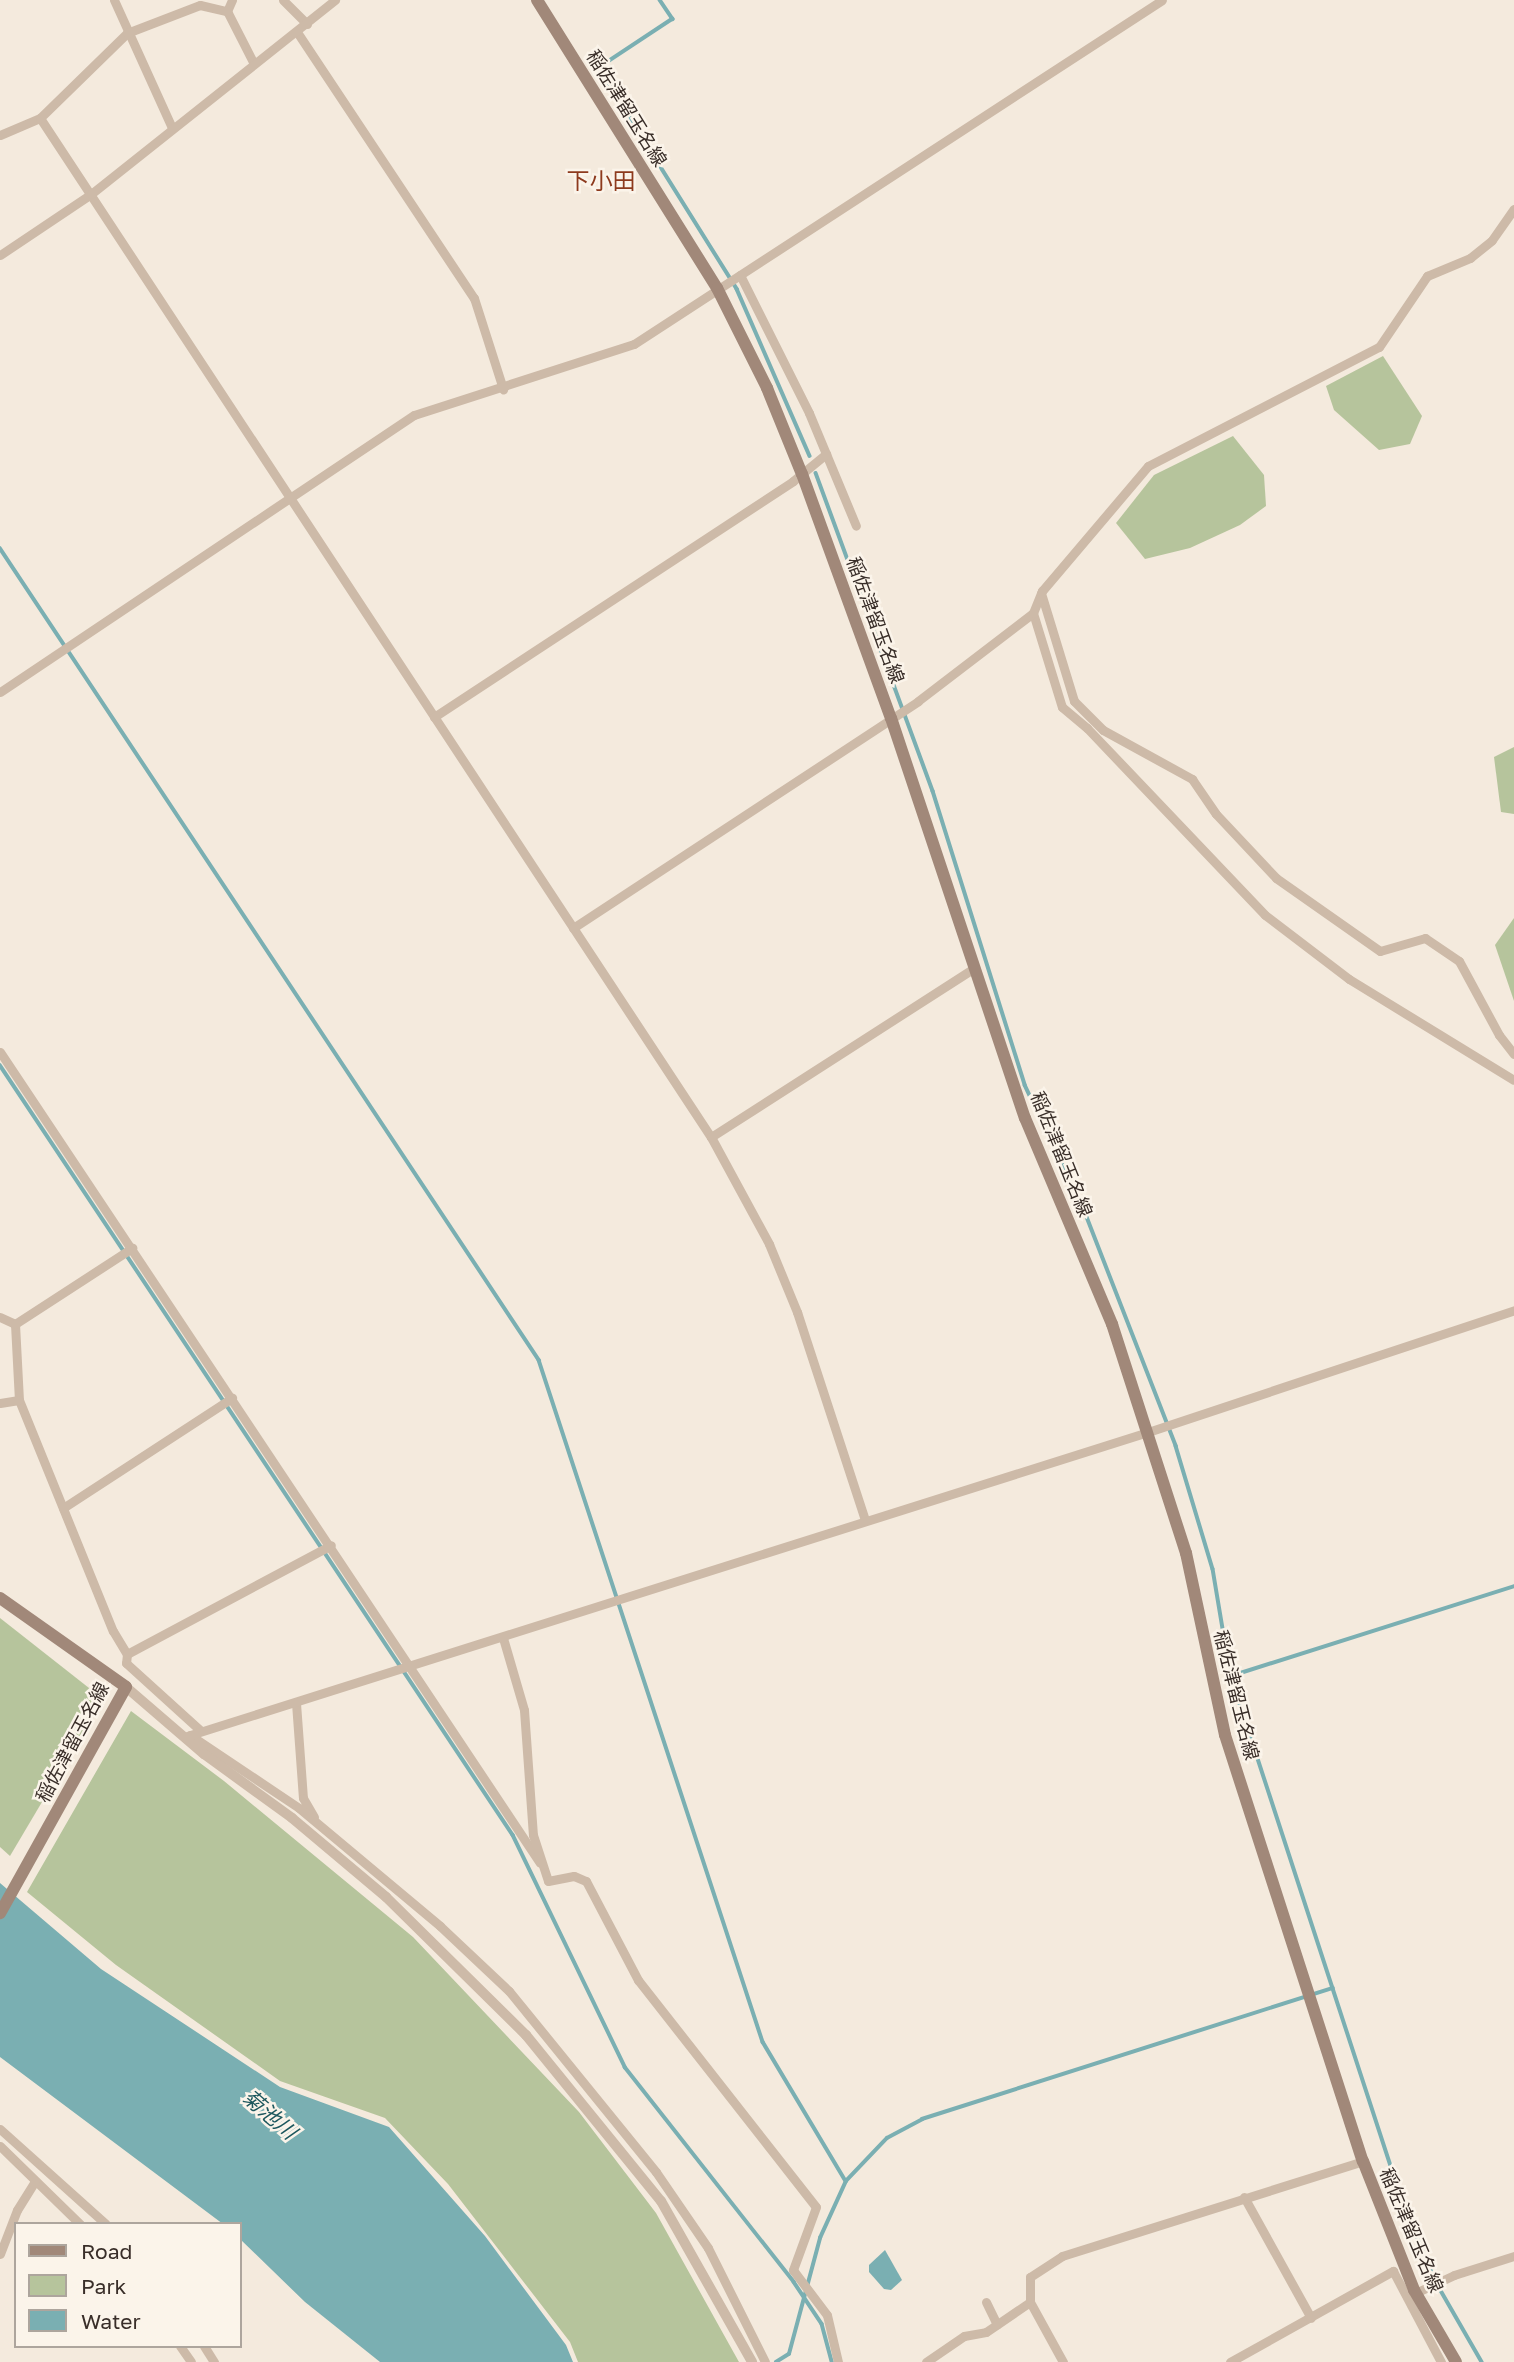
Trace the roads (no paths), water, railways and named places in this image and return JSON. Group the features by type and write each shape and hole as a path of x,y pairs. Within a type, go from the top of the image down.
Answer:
{"main road":[{"name":"稲佐津留玉名線","path":"537,0 718,287 767,388 802,474 895,716 974,968 1025,1118 1112,1324 1148,1432 1186,1553 1225,1735 1363,2161 1411,2295 1456,2362"},
{"name":"稲佐津留玉名線","path":"0,1598 126,1687 0,1913"}],"street":[{"path":"114,0 172,128"},
{"path":"227,11 232,0"},
{"path":"283,0 307,24"},
{"path":"0,255 91,194 253,62 297,32 335,0"},
{"path":"0,692 414,415 503,389 634,344 1162,0"},
{"path":"0,135 40,118 127,33 203,3 227,11 253,62"},
{"path":"297,32 474,298 503,389"},
{"path":"40,118 288,499 711,1137 769,1244 797,1311 865,1520"},
{"path":"573,928 911,706 1033,612 1041,593 1148,466 1379,347 1427,276 1470,258 1492,240 1514,209"},
{"path":"740,275 826,454 856,526"},
{"path":"435,717 802,474 826,454"},
{"path":"1041,593 1074,701 1103,730 1192,779 1216,814 1276,878 1380,951 1425,938 1459,961 1499,1035 1514,1054"},
{"path":"1033,612 1062,708 1087,728 1265,915 1349,979 1514,1080"},
{"path":"711,1137 974,968"},
{"path":"0,1052 540,1863 548,1881 574,1876 586,1881 638,1980 816,2207 793,2270 827,2315 838,2362"},
{"path":"15,1324 131,1248"},
{"path":"187,1736 1148,1432 1514,1310"},
{"path":"0,1317 15,1324"},
{"path":"15,1324 19,1400 127,1654 126,1663 201,1731"},
{"path":"63,1508 231,1398"},
{"path":"0,1403 19,1400"},
{"path":"127,1654 329,1546"},
{"path":"503,1638 524,1710 540,1863"},
{"path":"126,1687 302,1826 396,1905 526,2035 661,2201 752,2362"},
{"path":"296,1703 303,1798 316,1821"},
{"path":"187,1736 316,1821 440,1926 509,1991 656,2172 708,2248 765,2362"},
{"path":"0,2129 104,2222"},
{"path":"0,2146 78,2222"},
{"path":"1063,2362 1030,2302 1030,2277 1062,2256 1363,2161"},
{"path":"0,2254 17,2210 35,2182"},
{"path":"1244,2197 1311,2318"},
{"path":"1411,2295 1444,2279 1514,2256"},
{"path":"1230,2362 1393,2271 1411,2295 1440,2362"},
{"path":"986,2302 997,2325"},
{"path":"926,2362 947,2345 997,2325 1030,2302"}],"water":[{"name":"菊池川","path":"0,1883 101,1969 280,2087 389,2127 485,2236 566,2345 573,2362 380,2362 305,2302 242,2241 242,2222 220,2222 0,2057"},
{"path":"885,2250 902,2280 891,2290 884,2289 869,2272 869,2265"}],"waterway":[{"path":"660,0 673,19 599,68 737,289 810,456"},
{"path":"816,473 933,791 1025,1085 1085,1212 1176,1446 1213,1569 1231,1676 1403,2203 1436,2282 1482,2362"},
{"path":"0,548 539,1360 763,2042 846,2181"},
{"path":"0,1065 513,1835 625,2067 794,2282 822,2324 832,2362"},
{"path":"1231,1676 1514,1586"},
{"path":"776,2362 789,2354 820,2238 846,2181 887,2138 922,2119 1333,1988"}],"district":[{"name":"下小田","path":"601,180"}]}
